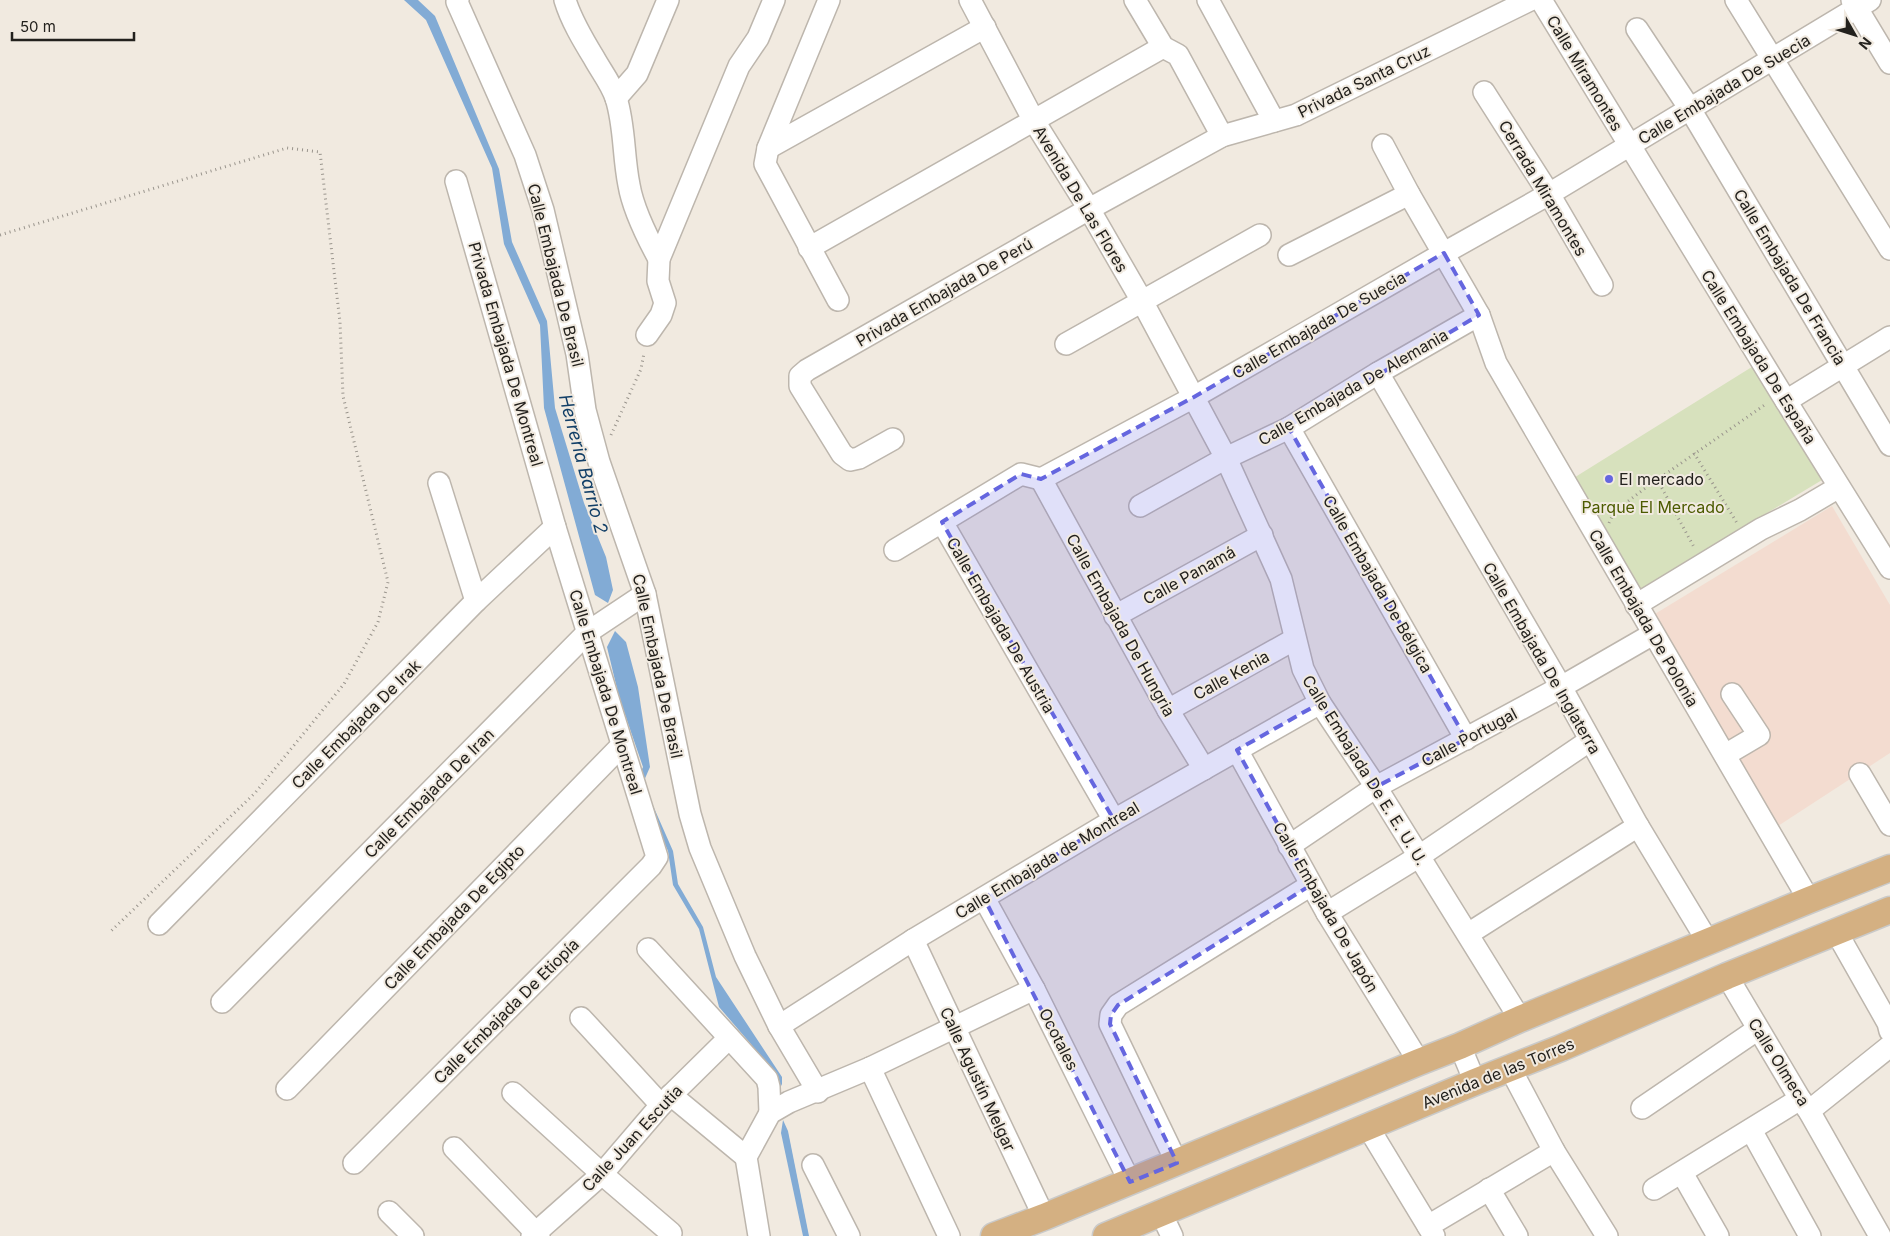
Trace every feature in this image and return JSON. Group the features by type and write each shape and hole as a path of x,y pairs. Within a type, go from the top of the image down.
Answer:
{"main road":[{"path":"994,1236 1177,1163 1460,1046 1520,1019 1890,868"},
{"name":"Avenida de las Torres","path":"1106,1236 1166,1225 1368,1127 1561,1048 1726,976 1890,910"}],"street":[{"name":"Calle Embajada De Brasil","path":"458,0 456,2 525,155 543,210 577,354 585,410 599,462 645,594 690,814 698,840 745,956 779,1026 818,1092"},
{"path":"565,0 568,12 606,77 616,98 623,132 629,186 646,235 659,259"},
{"path":"616,98 637,74 668,0"},
{"path":"647,335 661,315 665,303 658,281 659,259 739,66 758,38 774,0"},
{"path":"830,0 768,148 765,164 838,300"},
{"name":"Avenida De Las Flores","path":"970,0 1034,121 1089,209 1194,397"},
{"path":"1135,0 1163,47 1178,56 1222,136"},
{"path":"1208,0 1274,120"},
{"name":"Privada Santa Cruz","path":"1089,209 1222,136 1296,115 1530,0"},
{"name":"Calle Miramontes","path":"1541,0 1629,146"},
{"path":"1736,0 1890,249"},
{"path":"1860,3 1890,63"},
{"name":"Calle Embajada De Suecia","path":"1194,397 1549,194 1773,60 1860,3"},
{"path":"768,148 985,27"},
{"name":"Calle Embajada De Francia","path":"1637,29 1690,110 1890,445"},
{"path":"809,248 1163,47"},
{"name":"Cerrada Miramontes","path":"1484,92 1549,194 1602,286"},
{"name":"Calle Embajada De Polonia","path":"1383,145 1479,315 1496,363 1809,900"},
{"name":"Calle Embajada De España","path":"1629,146 1890,568"},
{"name":"Privada Embajada De Montreal","path":"456,180 555,526"},
{"path":"1289,255 1409,194"},
{"name":"Privada Embajada De Perú","path":"893,439 859,458 850,460 842,454 800,386 800,376 816,365 1089,209"},
{"path":"1066,344 1260,235"},
{"name":"Calle Embajada De Alemania","path":"1140,506 1226,458 1289,428 1378,372 1479,315"},
{"path":"1784,397 1843,366 1890,337"},
{"name":"Calle Embajada De Inglaterra","path":"1378,372 1561,687 1589,741 1638,826 1708,942"},
{"path":"1041,479 1194,397"},
{"name":"Calle Embajada De E. E. U. U.","path":"1194,397 1226,458 1281,579 1303,669 1320,703 1376,787 1520,1019"},
{"name":"Calle Embajada De Bélgica","path":"1289,428 1466,739"},
{"name":"Calle Embajada De Austria","path":"1041,479 1021,474 942,522 1114,820"},
{"name":"Calle Embajada De Hungria","path":"1041,479 1168,710 1204,768"},
{"path":"439,483 476,601"},
{"path":"1636,605 1745,538 1800,510 1839,487"},
{"path":"895,550 942,522"},
{"name":"Calle Embajada De Irak","path":"159,924 476,601 555,526"},
{"name":"Calle Embajada De Montreal","path":"555,526 657,857"},
{"name":"Calle Panamá","path":"1115,616 1262,535"},
{"name":"Calle Embajada De Iran","path":"222,1002 588,632 645,594"},
{"name":"Calle Portugal","path":"1289,846 1376,787 1561,687 1653,634"},
{"name":"Calle Kenia","path":"1168,710 1295,639"},
{"path":"1725,755 1759,735 1732,694"},
{"name":"Calle Embajada de Montreal","path":"779,1026 913,940 1114,820 1320,703"},
{"path":"1327,914 1418,857 1589,741"},
{"name":"Calle Embajada De Egipto","path":"286,1089 622,745"},
{"name":"Calle Embajada De Japón","path":"1237,750 1327,914 1418,1062"},
{"path":"1860,774 1890,825"},
{"path":"1468,934 1638,826"},
{"name":"Calle Embajada De Etiopía","path":"354,1163 644,873 657,857"},
{"path":"1177,1163 1110,1024 1111,1015 1118,1005 1311,885"},
{"name":"Ocotales","path":"984,898 1034,989 1130,1182"},
{"path":"1836,933 1888,1023 1890,1031"},
{"name":"Calle Agustín Melgar","path":"913,940 1044,1217"},
{"path":"648,949 767,1078 779,1108"},
{"name":"Calle Olmeca","path":"1726,976 1805,1105 1890,1046"},
{"path":"759,1236 746,1157 779,1108 870,1068 1034,989"},
{"path":"581,1018 666,1100 746,1157"},
{"path":"1642,1108 1758,1029"},
{"name":"Calle Juan Escutia","path":"536,1235 602,1174 666,1100 729,1038"},
{"path":"1460,1046 1475,1082"},
{"path":"870,1068 949,1236"},
{"path":"1510,1068 1554,1151 1607,1236"},
{"path":"513,1092 602,1174 671,1233"},
{"path":"1654,1189 1751,1130 1805,1105 1880,1236"},
{"path":"1368,1127 1431,1231 1489,1189 1554,1151"},
{"path":"1751,1130 1810,1236"},
{"path":"454,1148 536,1235"},
{"path":"813,1165 849,1236"},
{"path":"1682,1173 1718,1236"},
{"path":"1489,1189 1518,1236"},
{"path":"389,1212 413,1236"}],"path":[{"path":"0,235 287,148 320,152 340,322 343,396 388,582 378,622 344,684 255,793 109,933"},
{"path":"599,462 641,369 647,335"},
{"path":"1595,533 1611,522 1614,512 1694,453 1784,397"},
{"path":"1694,453 1745,538"},
{"path":"1657,480 1703,563"}],"highlighted area":[{"path":"1444,253 1479,315 1289,428 1466,739 1376,787 1320,703 1237,750 1311,885 1118,1005 1111,1015 1110,1024 1177,1163 1130,1182 984,898 1114,820 942,522 1021,474 1041,479 1194,397"}],"shaded area":[{"path":"1832,506 1890,605 1890,753 1769,832 1645,620"}],"green space":[{"name":"Parque El Mercado","path":"1755,365 1778,408 1822,480 1762,516 1630,602 1564,484"}],"water":[{"path":"404,0 418,0 435,16 499,169 512,242 547,321 555,408 584,503 606,557 613,590 608,603 595,595 544,408 540,325 504,244 492,168 426,20"},
{"path":"615,631 626,642 638,687 650,767 643,783 673,851 678,884 703,927 716,977 782,1077 782,1084 778,1092 777,1079 750,1043 719,1007 699,929 673,885 668,851 636,782 643,767 619,697 607,647"},
{"path":"783,1120 788,1131 809,1236 803,1236 781,1133"}],"place":[{"name":"El mercado","path":"1609,479"}],"water label":[{"name":"Herreria Barrio 2","path":"583,464"}]}
